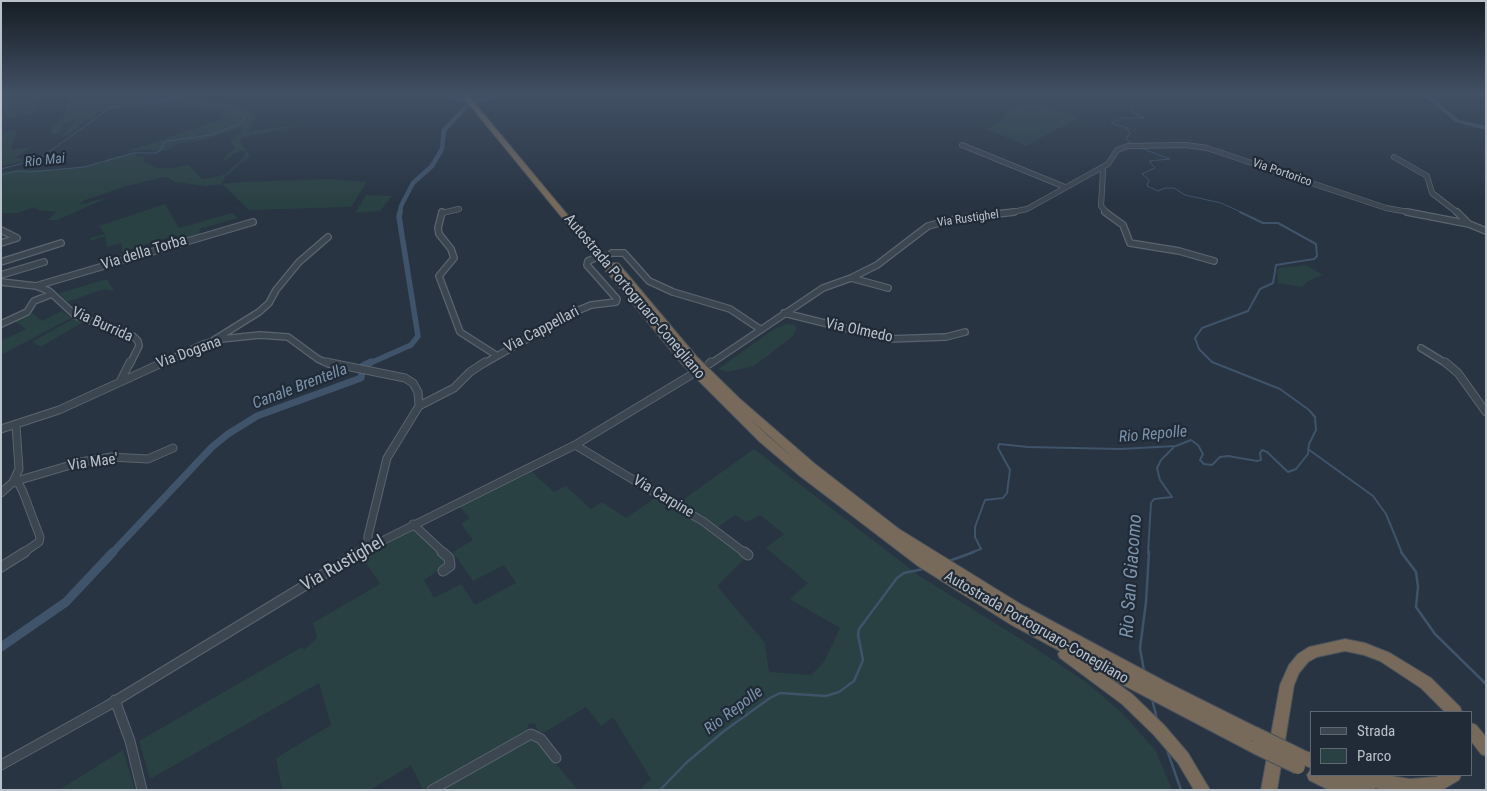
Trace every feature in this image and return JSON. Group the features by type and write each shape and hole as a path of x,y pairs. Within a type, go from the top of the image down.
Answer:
{"highway":[{"name":"Autostrada Portogruaro-Conegliano","path":"495,130 547,189"},
{"name":"Autostrada Portogruaro-Conegliano","path":"500,130 686,363 764,439 804,473 1015,620 1161,693 1256,736"},
{"path":"962,583 995,613 1086,668 1127,699 1175,749 1203,790"},
{"path":"1269,790 1287,685 1294,669 1303,658 1314,651 1345,645 1386,657 1426,683 1453,711"},
{"name":"Autostrada Portogruaro-Conegliano","path":"1161,693 1201,707 1305,760"},
{"path":"1472,731 1486,749"},
{"path":"1316,776 1346,790"},
{"path":"1340,776 1368,790"},
{"path":"1360,776 1410,787 1438,784 1452,776"}],"street":[{"path":"962,145 1065,187"},
{"name":"Via Portorico","path":"1101,168 1108,164 1118,150 1134,145 1186,145 1207,148 1386,208 1469,224"},
{"path":"1394,157 1427,176 1432,193 1468,221 1469,224 1486,231"},
{"path":"1101,168 1103,171 1101,206 1105,212 1123,226 1126,239 1130,244 1179,251 1214,261"},
{"name":"Via Rustighel","path":"708,364 823,288 851,278 877,265 928,226 955,218 1018,212 1101,168"},
{"name":"Via Cappellari","path":"458,209 442,212 438,228 454,258 439,276 460,332 496,355"},
{"name":"Via della Torba","path":"36,286 253,222"},
{"path":"1,230 17,238 1,243"},
{"path":"213,341 259,312 269,303 276,290 299,262 328,237"},
{"path":"1,262 61,243"},
{"path":"612,253 624,253 649,281 673,292 730,309 760,328"},
{"name":"Via Cappellari","path":"419,406 454,388 470,372 496,355 577,311 591,305 616,302 617,299 587,265 588,261 595,258"},
{"path":"1,275 44,262"},
{"path":"291,262 299,262"},
{"path":"851,278 888,288"},
{"name":"Via Burrida","path":"1,282 36,286 52,294 76,316 133,336 138,341 139,346 121,380"},
{"path":"1,324 27,312 34,302 52,294"},
{"name":"Via Olmedo","path":"784,313 889,339 946,337 965,332"},
{"name":"Via Dogana","path":"1,429 64,408 121,380 213,341 280,335 288,337 322,361 408,380 418,392 419,406"},
{"path":"1421,348 1451,366 1486,412"},
{"name":"Via Rustighel","path":"1,765 115,700 368,548 575,445 691,375"},
{"path":"368,548 368,536 387,458 419,406"},
{"path":"1,493 13,482 19,469 16,425"},
{"name":"Via Carpine","path":"575,445 704,522 748,555"},
{"name":"Via Mae'","path":"13,482 81,462 111,457 148,458 160,455 173,448"},
{"path":"1,567 33,547 39,542 40,537 19,484 13,482"},
{"path":"413,524 449,558 450,566 443,571"},
{"path":"115,700 130,741 142,790"},
{"path":"432,790 531,734 541,739 556,758"}],"green space":[{"path":"17,130 11,150 31,147 14,158 29,160 1,166 1,133"},
{"path":"52,130 60,130 58,133 52,134"},
{"path":"68,130 74,130 71,133 61,138"},
{"path":"191,130 233,130 204,140 176,144 167,151 143,150 125,152"},
{"path":"241,130 249,130 248,132 279,130 243,137 240,141 250,156 225,177 222,184 207,186 174,182 169,178 163,177 127,186 85,200 78,205 105,199 57,220 48,220 56,212 38,210 35,207 18,213 1,213 2,172 21,169 71,168 104,163 103,161 108,159 131,153 138,155 136,157 144,157 144,162 156,168 189,165 202,179 210,178 224,175 244,157 245,152 242,150 222,163 227,154 235,149 230,140 241,133"},
{"path":"989,130 1056,130 1026,146"},
{"path":"333,179 367,182 351,207 249,210 222,184"},
{"path":"366,195 392,196 380,211 355,213"},
{"path":"165,204 179,228 232,213 238,218 199,229 201,234 180,241 176,235 122,252 122,243 107,247 105,236 91,241 90,238 105,234 99,226"},
{"path":"1306,265 1323,275 1308,281 1302,287 1278,283 1277,270 1280,268"},
{"path":"107,279 114,291 104,289 67,302 59,293"},
{"path":"62,311 71,318 1,355 1,341 26,329 14,321 32,313 42,321"},
{"path":"73,319 83,322 41,347 32,342"},
{"path":"788,324 795,325 796,329 792,337 754,366 728,372 718,369 774,329"},
{"path":"754,449 921,577 1086,682 1122,713 1156,751 1172,790 639,790 651,779 613,717 601,726 586,707 545,732 538,732 535,723 528,724 527,731 521,735 423,790 411,765 370,790 282,790 276,758 331,725 319,683 150,779 139,741 302,647 304,650 317,638 313,623 380,584 362,557 413,530 448,561 445,566 424,580 434,598 461,584 475,605 516,583 504,565 473,581 453,552 473,540 461,524 470,518 459,506 532,472 554,492 566,486 591,509 602,502 626,518 656,497 673,507","holes":["735,515 746,522 760,515 784,534 766,548 808,583 790,599 840,628 824,662 811,675 769,672 765,643 717,586 744,559 743,554 712,531"]},
{"path":"532,739 540,745 578,790 441,790"},
{"path":"123,750 135,790 59,790"}],"waterway":[{"path":"1,169 39,159 79,130"},
{"name":"Rio Mai","path":"1,175 17,171 30,172 84,167 134,153 155,153 160,151 164,143 168,141 210,135 224,130"},
{"name":"Canale Brentella","path":"400,213 401,206 413,183 432,166 442,149 444,130"},
{"name":"Rio Repolle","path":"1128,130 1130,133 1126,139 1134,145"},
{"name":"Rio Repolle","path":"1138,147 1170,159 1149,161 1155,168 1142,174 1149,180 1147,186 1158,191 1165,188 1174,188 1185,195 1221,203 1243,213"},
{"name":"Canale Brentella","path":"368,364 411,345 418,336 399,217 400,212"},
{"name":"Rio Repolle","path":"1240,212 1263,223 1278,223 1316,244 1317,256 1314,259 1276,265 1273,283 1260,289 1248,311 1202,328 1195,338 1199,349 1212,362 1280,389 1309,410 1315,417 1316,430 1308,449"},
{"name":"Canale Brentella","path":"112,553 212,447 228,434 257,416 361,378 363,366 371,362"},
{"name":"Rio Repolle","path":"970,553 981,549 975,537 975,527 985,500 1003,498 1007,493 1010,470 998,448 999,444 1028,447 1120,449 1176,446 1191,440 1198,445 1203,454 1200,460 1204,464 1212,465 1220,457 1228,456 1257,461 1261,460 1260,453 1262,450 1267,452 1288,472 1296,469 1308,454 1308,449"},
{"name":"Rio San Giacomo","path":"1148,553 1151,503 1154,499 1172,497 1160,480 1157,468 1161,460 1174,447"},
{"path":"1308,449 1373,496 1386,514 1402,553"},
{"name":"Canale Brentella","path":"1,647 66,602 113,552"},
{"name":"Rio Repolle","path":"949,561 974,552"},
{"name":"Rio San Giacomo","path":"1144,671 1140,648 1146,602 1149,552"},
{"path":"1401,552 1416,572 1418,587 1416,607 1435,634 1486,684"},
{"name":"Rio Repolle","path":"660,790 686,763 724,731 770,698 780,693 826,696 839,692 854,681 863,660 858,635 859,629 897,578 904,573 923,569"},
{"name":"Rio San Giacomo","path":"1152,699 1157,719"},
{"name":"Rio San Giacomo","path":"1167,750 1181,790"}],"tunnel":[{"path":"595,258 612,253"}]}
